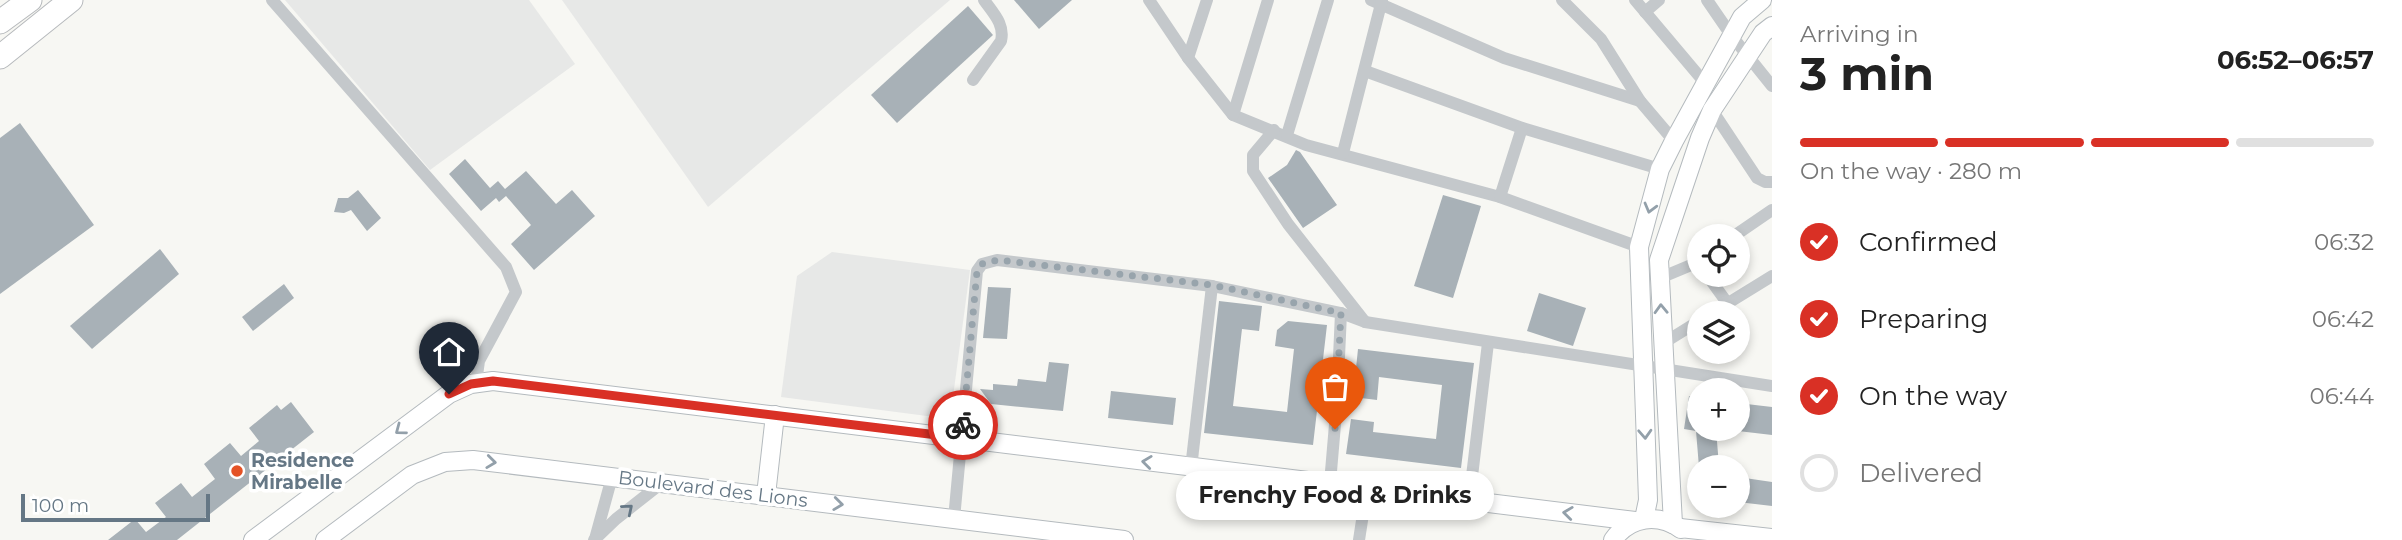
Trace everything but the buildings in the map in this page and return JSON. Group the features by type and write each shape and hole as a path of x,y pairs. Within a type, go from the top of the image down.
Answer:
{"highway":[{"path":"0,6 9,0"},
{"path":"0,22 30,0"},
{"path":"0,44 61,0"},
{"path":"0,57 71,0"}],"main road":[{"path":"1614,540 1621,531 1640,520 1648,500 1640,247 1660,169 1731,35 1742,17 1762,0"},
{"path":"1681,531 1663,370 1659,260 1712,110 1763,33 1772,26"},
{"path":"253,540 436,402 459,388 493,381 1469,501 1640,520 1659,519 1681,531 1772,538"},
{"path":"766,495 775,415"},
{"name":"Boulevard des Lions","path":"325,540 412,475 445,462 473,460 1124,540"}],"street":[{"path":"272,0 506,267 516,292 479,361 477,383"},
{"path":"974,80 1003,34 1002,26 984,0"},
{"path":"1149,0 1188,58 1233,115 1306,145 1500,197 1640,247"},
{"path":"1188,58 1207,0"},
{"path":"1233,115 1268,0"},
{"path":"1287,135 1328,0"},
{"path":"1562,0 1601,39 1640,101 1674,141"},
{"path":"1635,0 1705,83"},
{"path":"1644,12 1659,0"},
{"path":"1707,0 1772,86"},
{"path":"1343,153 1365,71 1378,1 1504,58 1640,101"},
{"path":"1365,71 1522,128 1660,169"},
{"path":"1712,110 1758,178 1772,182"},
{"path":"1500,197 1522,128"},
{"path":"1274,130 1252,155 1253,171 1288,224 1365,322"},
{"path":"1750,225 1772,210"},
{"path":"954,519 977,271 982,264 998,260 1212,285 1341,313 1365,322 1772,386"},
{"path":"1660,278 1687,267"},
{"path":"1731,301 1772,276"},
{"path":"1191,468 1212,285"},
{"path":"1330,483 1341,313"},
{"path":"1662,344 1687,328"},
{"path":"1469,501 1488,343"},
{"path":"595,540 612,477"},
{"path":"595,540 663,482"},
{"path":"1360,540 1367,488"}],"shaded area":[{"path":"285,0 529,0 575,64 430,170"},
{"path":"562,0 950,0 708,207"},
{"path":"832,252 970,270 950,419 781,397 797,276"}],"way so far":[{"path":"963,425 977,271 982,264 998,260 1212,285 1341,313 1335,429"}],"place":[{"name":"Frenchy Food & Drinks","path":"1335,429"},
{"name":"Residence Mirabelle","path":"237,471"}],"route":[{"path":"449,394 471,384 493,381 962,438 963,425"}]}
